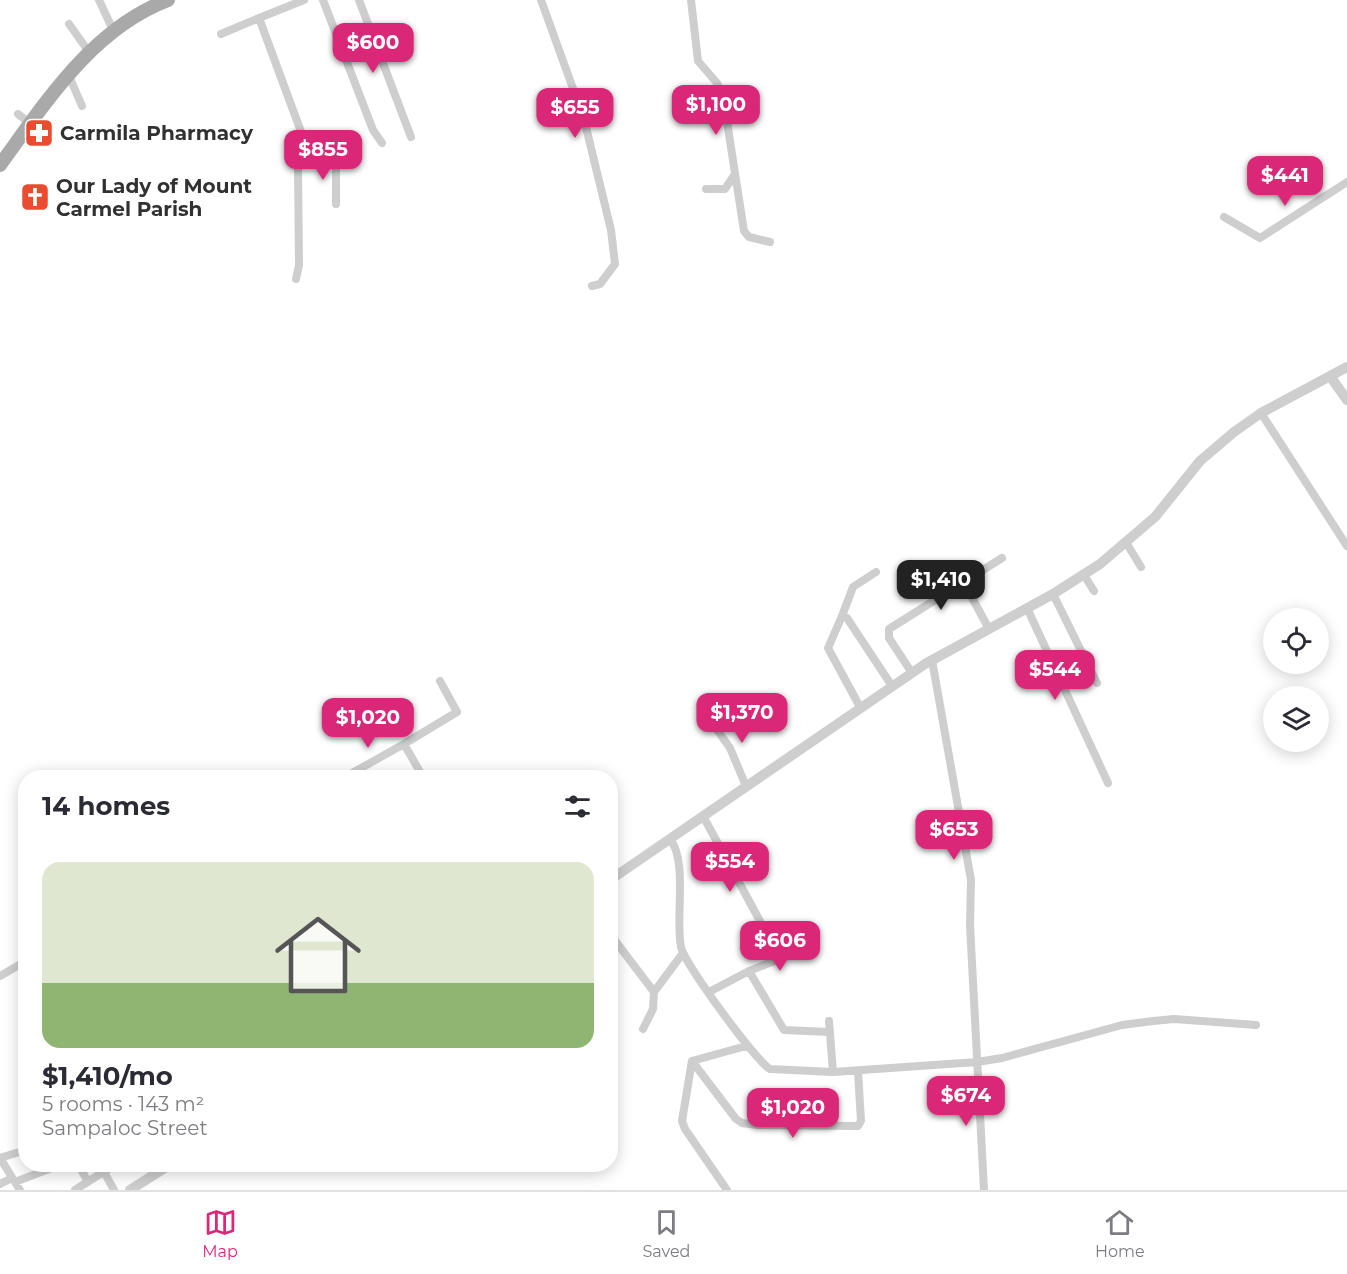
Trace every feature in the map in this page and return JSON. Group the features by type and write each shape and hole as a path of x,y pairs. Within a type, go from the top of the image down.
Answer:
{"main road":[{"path":"0,165 89,52 113,30 151,6 168,0"}],"street":[{"path":"99,0 113,30"},
{"path":"221,34 304,0"},
{"path":"323,0 373,130 382,143"},
{"path":"360,0 411,137"},
{"path":"541,0 584,119 611,230 615,264 600,284 592,286"},
{"path":"691,0 695,52 704,70 721,88 744,231 748,237 770,242"},
{"path":"259,18 309,152 309,159"},
{"path":"69,24 89,52"},
{"path":"69,76 82,106"},
{"path":"18,114 31,124"},
{"path":"296,279 299,265 298,168 300,163 309,159 329,158 336,164 336,204"},
{"path":"706,189 725,189 731,183 735,173"},
{"path":"1224,217 1260,238 1347,182"},
{"path":"618,875 860,707 932,660 1084,575 1127,544 1155,518 1200,461 1261,413 1347,367"},
{"path":"1330,376 1347,400"},
{"path":"1261,413 1347,546"},
{"path":"1127,544 1141,567"},
{"path":"912,673 889,638 889,629 1002,558"},
{"path":"860,707 828,648 853,587 876,572"},
{"path":"1084,575 1094,591"},
{"path":"963,581 989,629"},
{"path":"1053,594 1097,683"},
{"path":"1027,608 1108,783"},
{"path":"842,616 847,618 892,686"},
{"path":"932,660 970,880 976,1062 984,1190"},
{"path":"358,770 457,712 440,681"},
{"path":"710,720 730,748 746,786"},
{"path":"404,744 419,770"},
{"path":"703,816 780,958"},
{"path":"670,839 678,859 682,953 746,1046 770,1070 833,1072 976,1062 1002,1058 1138,1022 1174,1019 1256,1025"},
{"path":"618,945 654,992"},
{"path":"709,992 749,971 802,950"},
{"path":"643,1029 653,1009 654,992 682,953"},
{"path":"0,976 18,966"},
{"path":"749,971 784,1030 830,1032"},
{"path":"829,1021 833,1072"},
{"path":"692,1061 746,1046"},
{"path":"692,1061 736,1119 742,1123 758,1125 858,1126 861,1121 858,1071"},
{"path":"692,1061 682,1121 727,1190"},
{"path":"15,1183 0,1158 18,1152"},
{"path":"0,1184 15,1183 42,1172"},
{"path":"82,1172 88,1182"},
{"path":"75,1190 104,1172 114,1190"},
{"path":"130,1190 158,1172"}],"place":[{"name":"Carmila Pharmacy","path":"39,133"},
{"name":"Our Lady of Mount Carmel Parish","path":"35,197"}]}
